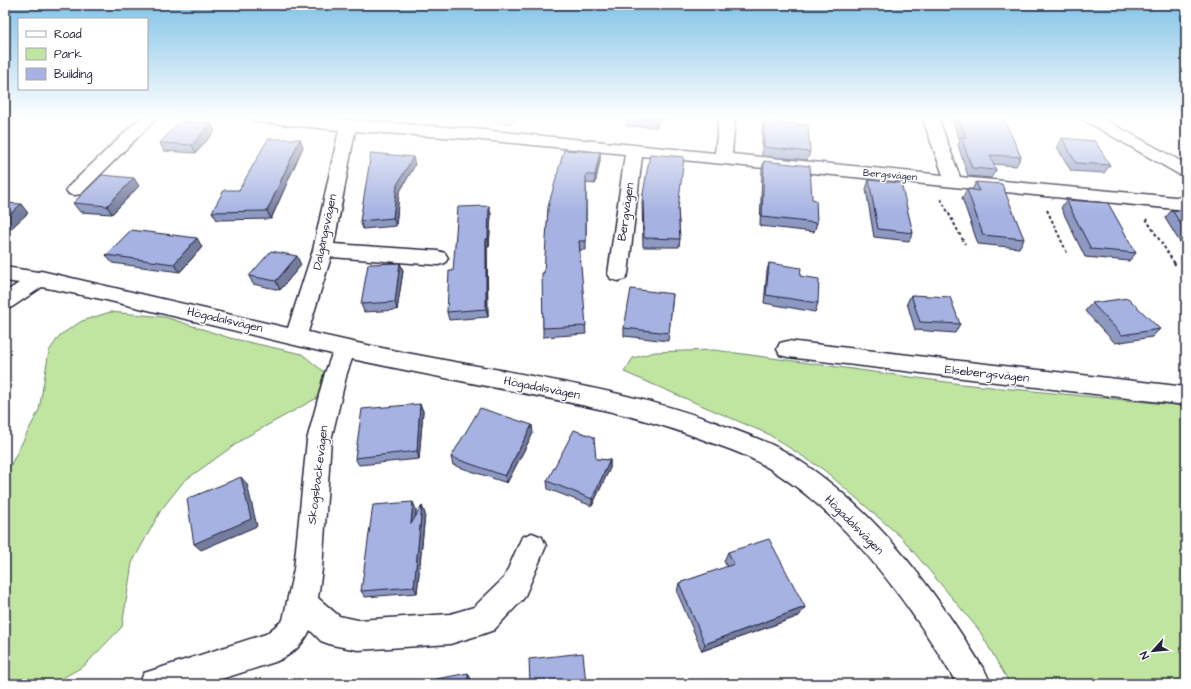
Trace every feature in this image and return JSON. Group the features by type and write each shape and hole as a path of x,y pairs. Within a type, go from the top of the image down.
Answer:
{"street":[{"path":"75,190 117,149"},
{"name":"Dalgångsvägen","path":"296,337 323,250 342,149"},
{"name":"Bergsvägen","path":"625,149 1186,204"},
{"path":"723,158 724,149"},
{"path":"942,149 953,180"},
{"path":"1147,149 1186,170"},
{"name":"Bergvägen","path":"618,274 634,150"},
{"path":"323,250 438,258"},
{"name":"Högadalsvägen","path":"5,274 41,278 345,349 625,405 686,421 773,457 813,484 845,512 880,550 926,607 975,684"},
{"path":"5,302 41,278"},
{"name":"Skogsbackevägen","path":"155,684 275,647 295,629 302,604 308,569 319,440 336,373 345,349"},
{"name":"Elsebergsvägen","path":"788,349 1186,396"},
{"path":"302,604 332,630 358,635 450,629 483,619 514,588 532,546"}],"path":[{"path":"930,178 965,244"},
{"path":"1038,189 1068,255"},
{"path":"1133,199 1175,264"}],"green space":[{"path":"110,312 165,317 230,338 302,354 324,372 317,398 246,437 184,481 161,510 132,563 122,627 84,666 52,684 5,684 5,476 39,410 49,351 60,335 82,321"},
{"path":"714,350 961,384 1186,406 1186,684 1010,684 979,630 902,538 824,470 768,434 624,372 633,358 655,352"}],"building":[{"path":"262,149 295,149 267,211 212,212 224,190 239,190"},
{"path":"784,149 810,149 810,152"},
{"path":"965,149 1017,149 1021,157 990,155 996,170 972,168"},
{"path":"1068,149 1100,149 1110,165 1076,163"},
{"path":"564,150 600,152 595,175 586,175 586,241 579,241 586,326 543,328 542,273 544,273 548,207"},
{"path":"371,153 413,157 397,185 393,218 360,221"},
{"path":"650,154 684,157 678,209 680,239 644,238 643,194"},
{"path":"764,161 810,166 812,199 816,200 817,223 762,217"},
{"path":"102,175 134,178 107,206 73,203"},
{"path":"869,180 901,183 913,233 878,229"},
{"path":"976,182 1002,184 1024,239 983,235 967,189 979,191"},
{"path":"1066,200 1108,203 1136,253 1091,249"},
{"path":"5,203 21,204 5,219"},
{"path":"489,206 488,239 486,239 486,309 447,312 449,271 453,271 458,207"},
{"path":"1172,210 1186,211 1186,232"},
{"path":"131,230 197,238 174,264 106,255"},
{"path":"271,251 297,256 276,281 249,276"},
{"path":"400,263 395,302 361,304 368,264"},
{"path":"769,263 801,268 800,276 819,279 818,303 766,295"},
{"path":"631,289 673,294 669,333 624,328"},
{"path":"911,295 950,297 960,324 920,322"},
{"path":"1128,298 1160,329 1122,335 1092,303"},
{"path":"420,404 417,451 355,458 362,409"},
{"path":"480,408 532,425 505,476 451,457"},
{"path":"574,430 594,437 596,459 610,460 592,499 547,481"},
{"path":"241,477 251,519 194,544 187,499"},
{"path":"413,502 411,524 422,506 414,587 361,591 373,505"},
{"path":"769,539 805,607 705,644 679,583 734,564 728,552"},
{"path":"583,653 586,684 530,684 529,659"},
{"path":"468,673 468,684 410,684"}]}
